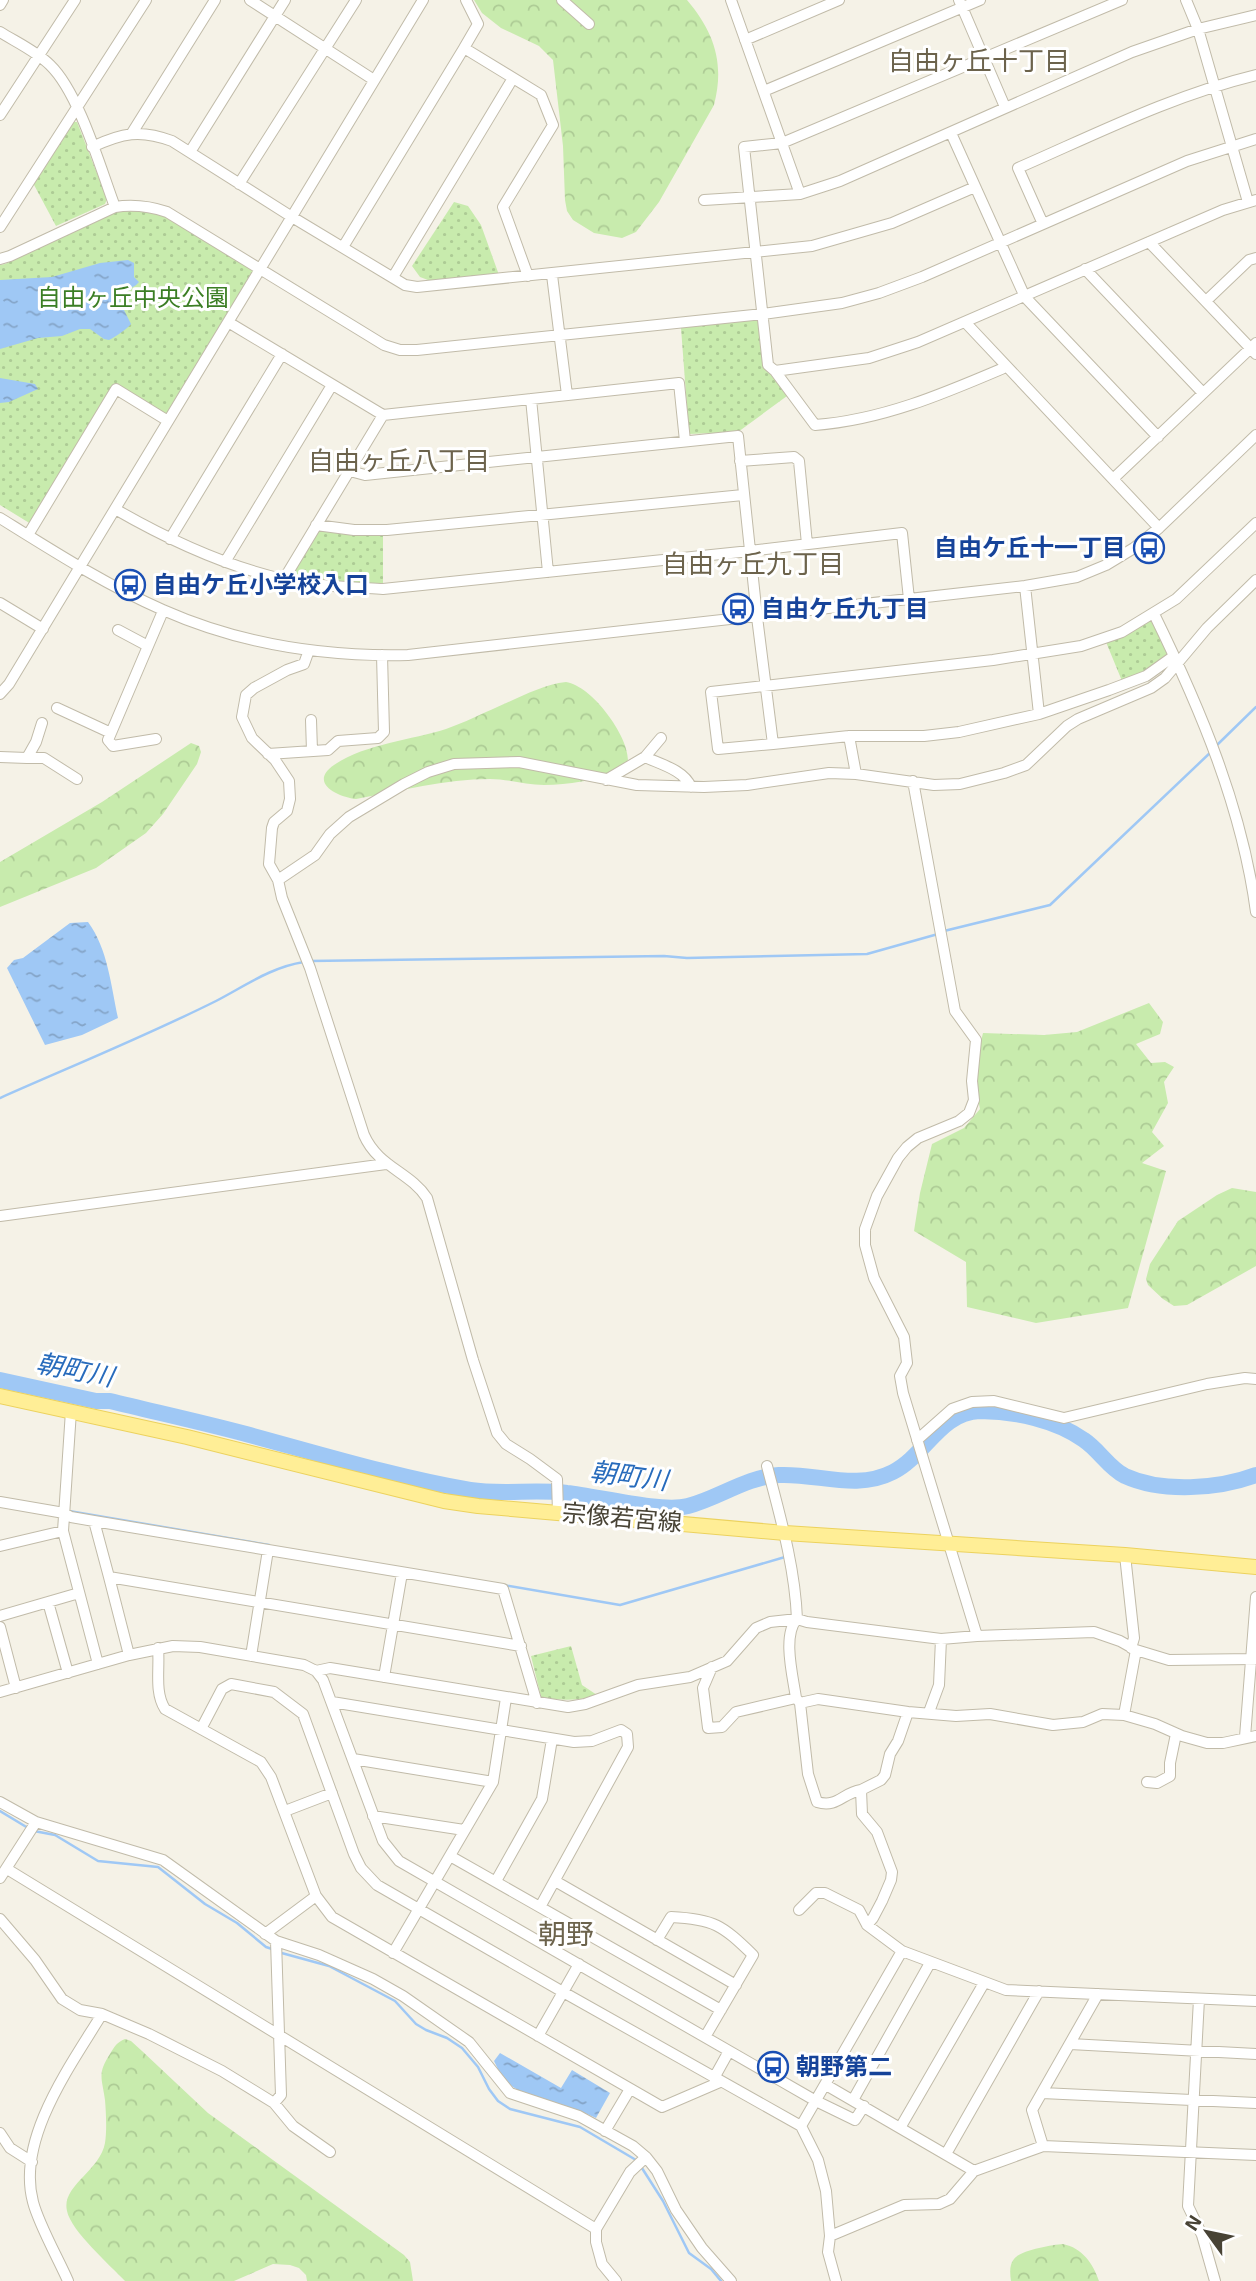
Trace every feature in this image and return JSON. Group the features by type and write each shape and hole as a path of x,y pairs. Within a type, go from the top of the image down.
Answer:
{"main road":[{"name":"宗像若宮線","path":"0,1396 187,1437 444,1501 785,1533 1125,1555 1256,1567"}],"street":[{"path":"0,5 4,0"},
{"path":"0,115 75,0"},
{"path":"0,227 146,0"},
{"path":"132,133 215,0"},
{"path":"250,0 374,80"},
{"path":"190,152 285,0"},
{"path":"239,184 356,0"},
{"path":"0,694 5,681 43,628 423,0"},
{"path":"343,247 478,24 466,0"},
{"path":"562,0 589,24"},
{"path":"731,0 800,194"},
{"path":"745,40 839,0"},
{"path":"764,91 961,4 980,0"},
{"path":"1006,367 904,408 815,425 768,365 744,147 782,143 1122,0"},
{"path":"775,371 869,358 918,342 1223,210 1252,201 1231,145 1198,29 1186,0"},
{"path":"961,4 1005,107"},
{"path":"704,200 800,194 840,181 1132,52 1198,29 1256,15"},
{"path":"0,32 38,56 63,80 77,107 115,207"},
{"path":"464,48 541,95 553,125 503,207 528,276"},
{"path":"1043,224 1018,168 1159,106 1214,85 1256,75"},
{"path":"393,277 513,78"},
{"path":"951,132 1024,297 1158,437"},
{"path":"92,147 132,133 160,137 190,152 292,218 405,285 417,287 812,246 892,223 975,187"},
{"path":"0,259 115,207 132,204 147,206 167,212 384,345 400,350 416,350 763,314 842,303 922,277 1187,161 1256,139"},
{"path":"1114,478 1254,348 1149,242"},
{"path":"1206,301 1249,260 1256,258"},
{"path":"1085,269 1203,393"},
{"path":"552,275 567,396"},
{"path":"228,322 383,415 679,383 685,441"},
{"path":"965,323 1159,527"},
{"path":"170,539 282,354"},
{"path":"225,562 332,385"},
{"path":"28,535 116,389 168,421"},
{"path":"531,399 548,572"},
{"path":"284,579 383,415"},
{"path":"350,471 365,475 738,436 773,744"},
{"path":"0,519 124,592 163,611 230,634 309,650 382,655 450,651 1025,586 1077,577 1106,565 1134,548 1253,443"},
{"path":"740,461 794,457 799,461 807,544"},
{"path":"316,525 354,530 387,530 743,495"},
{"path":"115,509 170,539 225,562 284,579 383,589 902,533 909,599"},
{"path":"1177,660 1146,676 1039,714 947,733 924,736 849,736 718,749 711,692 1081,646 1122,632 1176,599 1256,523"},
{"path":"278,880 315,855 330,834 349,817 404,784 454,764 519,762 637,785 691,787 747,785 829,773 934,785 960,784 1004,773 1026,765 1067,726 1151,688 1165,678 1177,660 1256,580"},
{"path":"1025,586 1039,714"},
{"path":"0,603 43,628"},
{"path":"156,739 113,746 108,740 163,611"},
{"path":"1154,614 1217,754 1249,868 1256,912"},
{"path":"118,630 148,646"},
{"path":"309,650 304,664 286,670 246,695 242,717 252,738 284,771 289,781 290,799 287,811 274,822 272,828 269,864 278,880 282,898 310,968 370,1149 386,1164 420,1187 428,1198 473,1360 497,1433 506,1444 557,1479 558,1513"},
{"path":"268,754 328,750 338,741 378,738 384,732 382,655"},
{"path":"57,708 111,733"},
{"path":"311,720 312,751"},
{"path":"27,758 42,723"},
{"path":"849,736 856,774"},
{"path":"606,780 645,757 661,738"},
{"path":"0,757 44,758 77,779"},
{"path":"645,757 666,765 689,781 691,787"},
{"path":"913,781 956,1011 976,1040 972,1081 974,1100 969,1112 959,1121 918,1138 898,1158 877,1196 865,1229 865,1245 874,1278 904,1337 907,1363 900,1376 903,1393 977,1636"},
{"path":"0,1216 386,1164"},
{"path":"917,1440 952,1409 972,1402 994,1401 1065,1418 1207,1384 1245,1378 1256,1379"},
{"path":"71,1411 62,1531 98,1664"},
{"path":"767,1466 785,1533 797,1619"},
{"path":"0,1502 94,1521 503,1589 537,1703"},
{"path":"94,1521 130,1655"},
{"path":"0,1546 62,1531"},
{"path":"251,1656 268,1550"},
{"path":"1124,1715 1134,1649 1125,1555"},
{"path":"384,1677 402,1573"},
{"path":"109,1577 521,1646"},
{"path":"0,1616 79,1593"},
{"path":"712,1667 703,1688 708,1728 722,1727 736,1712 798,1700 818,1699 908,1712 956,1716 990,1714 1053,1725 1083,1722 1102,1714 1124,1715 1207,1743 1223,1743 1251,1736 1256,1597"},
{"path":"48,1602 68,1673"},
{"path":"797,1619 792,1624 789,1644 808,1774 817,1802 827,1805 834,1803 853,1791 881,1780 908,1712"},
{"path":"316,1671 330,1668 568,1707 585,1704 638,1685 690,1677 727,1661 756,1628 770,1622 797,1619 941,1639 1094,1632 1169,1660 1254,1659"},
{"path":"0,1627 16,1688"},
{"path":"929,1712 939,1685 941,1639"},
{"path":"0,1692 158,1648 200,1647 295,1662 316,1671 332,1702 383,1840 398,1861 816,2101 855,2120 864,2106"},
{"path":"158,1648 160,1702 173,1715 261,1762 271,1777 285,1811 316,1896 332,1917 662,2107 717,2080 729,2051"},
{"path":"201,1729 222,1689 231,1685 274,1692 303,1714 361,1868 377,1885 801,2126 818,2160 826,2191 830,2236 828,2252 836,2281"},
{"path":"393,1953 493,1782 506,1698"},
{"path":"332,1702 573,1742 592,1741 621,1730 627,1734 628,1747 540,1907"},
{"path":"1147,1782 1157,1783 1170,1776 1176,1734"},
{"path":"496,1881 542,1799 552,1739"},
{"path":"353,1759 493,1782"},
{"path":"861,1790 862,1814 877,1832 892,1872 882,1901 867,1925"},
{"path":"285,1811 332,1793"},
{"path":"0,1802 36,1822 163,1860 276,1941 319,1955 373,1979 469,2042 510,2093 579,2116 633,2146 657,2171 676,2210 702,2248 730,2281"},
{"path":"373,1816 464,1830"},
{"path":"36,1822 3,1874 278,2034 596,2229"},
{"path":"450,1856 721,2010"},
{"path":"555,1881 736,1984"},
{"path":"799,1910 816,1893 825,1893 859,1910 867,1925 902,1951 1006,1990 1256,2001"},
{"path":"265,1934 316,1896"},
{"path":"657,1940 671,1917 701,1919 730,1933 753,1955 705,2037"},
{"path":"0,1919 40,1967 62,1999 80,2010 102,2014 127,2024 222,2071 274,2103 293,2126 330,2152"},
{"path":"274,2103 281,2095 276,1941"},
{"path":"801,2126 902,1951"},
{"path":"853,2100 930,1963"},
{"path":"538,2036 579,1964"},
{"path":"900,2128 984,1983"},
{"path":"946,2154 1039,1991"},
{"path":"1043,2146 1032,2110 1098,1994"},
{"path":"1199,1999 1188,2206 1202,2235 1215,2281"},
{"path":"68,2281 33,2204 30,2187 32,2162 44,2114 59,2083 102,2014"},
{"path":"1070,2044 1256,2054"},
{"path":"826,2085 974,2171"},
{"path":"606,2130 630,2089"},
{"path":"1042,2093 1256,2103"},
{"path":"0,2133 10,2148 32,2162"},
{"path":"830,2236 904,2205 939,2204 950,2199 974,2171 1043,2146 1256,2155"},
{"path":"617,2281 602,2264 596,2242 596,2229 630,2172 646,2157"}],"green space":[{"path":"474,0 687,0 696,12 715,49 718,75 714,105 659,202 636,232 622,238 594,233 573,220 567,211 565,200 563,146 553,60 539,46 501,28 482,13"},
{"path":"73,122 77,122 107,199 105,204 56,226 33,183"},
{"path":"454,202 468,206 481,225 499,275 436,283 420,277 412,266"},
{"name":"自由ヶ丘中央公園","path":"139,209 165,216 253,271 166,414 117,384 31,524 0,505 0,265 119,210"},
{"path":"760,319 765,367 787,396 738,432 689,434 681,328"},
{"path":"318,532 383,535 383,583 360,584 293,577 292,574"},
{"path":"1151,620 1155,622 1170,653 1145,673 1122,681 1106,642"},
{"path":"566,682 587,692 615,725 628,760 619,775 553,785 497,779 456,781 356,799 334,792 325,783 327,772 334,765 359,752 446,729 535,690"},
{"path":"191,743 199,746 201,752 197,764 163,814 146,833 96,868 0,907 0,862 102,802"},
{"path":"1149,1003 1163,1022 1160,1034 1136,1044 1151,1063 1165,1062 1174,1067 1164,1082 1168,1103 1152,1132 1164,1146 1142,1163 1166,1171 1128,1308 1036,1323 967,1307 966,1262 914,1231 932,1144 964,1128 980,1109 973,1073 983,1033 1044,1035 1077,1032"},
{"path":"1232,1188 1256,1192 1256,1266 1187,1305 1174,1306 1148,1285 1146,1279 1150,1264 1178,1221"},
{"path":"571,1646 582,1685 597,1695 569,1700 541,1697 531,1656"},
{"path":"125,2039 131,2041 208,2113 404,2255 410,2262 413,2281 307,2281 306,2275 299,2268 273,2264 234,2281 125,2281 76,2228 67,2211 67,2202 75,2186 102,2153 106,2127 102,2072 114,2047"},
{"path":"1063,2244 1086,2257 1099,2281 1011,2281 1011,2264 1017,2256 1037,2248"}],"water":[{"path":"128,260 134,263 134,277 139,282 126,290 119,300 131,324 121,333 109,340 90,329 80,329 62,336 38,338 0,349 0,280 52,277 100,263"},
{"path":"0,378 35,384 38,389 9,402 0,403"},
{"path":"88,922 104,956 118,1018 82,1035 45,1045 7,968 14,960 23,958 70,923"},
{"path":"500,2053 561,2088 572,2070 610,2093 596,2118 528,2095 509,2084 500,2073 494,2061"}],"waterway":[{"path":"1216,746 1256,707"},
{"path":"944,931 1050,905 1212,751"},
{"path":"310,961 867,954 938,934"},
{"path":"0,1098 163,1026 269,973 304,962"},
{"name":"朝町川","path":"0,1380 96,1401 110,1401 442,1485 482,1491 567,1493 662,1507 688,1506 755,1480 779,1475 851,1481 879,1478 904,1465 954,1419 966,1413 980,1411 1020,1415 1061,1427 1089,1444 1119,1473 1156,1485 1208,1486 1256,1475"},
{"path":"69,1511 269,1545"},
{"path":"503,1585 620,1605 785,1557"},
{"path":"0,1811 28,1828"},
{"path":"34,1831 55,1835 98,1861 158,1867 205,1904 272,1949"},
{"path":"278,1952 329,1966 395,2001 416,2024 462,2048 478,2067 498,2101 510,2109 580,2127 636,2160"},
{"path":"640,2165 663,2201 689,2253 711,2269 721,2281"}],"place":[{"name":"自由ケ丘十一丁目","path":"1149,548"},
{"name":"自由ケ丘小学校入口","path":"130,585"},
{"name":"自由ケ丘九丁目","path":"738,609"},
{"name":"朝野第二","path":"773,2067"}],"district":[{"name":"自由ヶ丘十丁目","path":"979,61"},
{"name":"自由ヶ丘八丁目","path":"399,461"},
{"name":"自由ヶ丘九丁目","path":"753,564"},
{"name":"朝野","path":"566,1934"}]}
